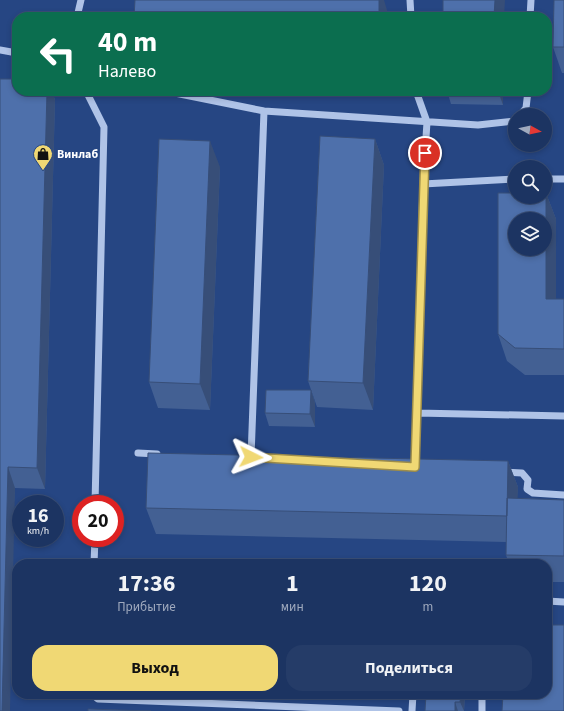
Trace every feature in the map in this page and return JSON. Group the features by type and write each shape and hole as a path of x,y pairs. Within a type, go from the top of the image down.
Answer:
{"lane":[{"path":"78,12 81,0"},
{"path":"410,0 410,12"},
{"path":"530,12 531,0"},
{"path":"0,50 12,52"},
{"path":"88,96 104,127 95,495"},
{"path":"190,96 264,111 478,125 508,122"},
{"path":"407,466 419,467 417,413 423,184 427,122 418,96"},
{"path":"526,108 527,96"},
{"path":"259,458 248,457 264,111"},
{"path":"423,184 508,179"},
{"path":"552,179 564,179"},
{"path":"417,413 564,416"},
{"path":"138,453 168,454"},
{"path":"499,471 522,473 528,480 528,488 533,493 564,495"},
{"path":"94,559 95,547"},
{"path":"552,601 564,602"},
{"path":"98,699 399,711"},
{"path":"412,711 413,699"},
{"path":"482,699 482,711"}],"building":[{"path":"135,0 379,0 379,12 134,12"},
{"path":"443,0 495,0 494,12 443,12"},
{"path":"554,0 564,0 564,47 553,47"},
{"path":"0,79 12,79 12,96 47,96 37,468 8,467 2,711 0,711"},
{"path":"320,136 375,139 363,383 308,381"},
{"path":"159,139 210,141 200,384 149,382"},
{"path":"498,193 508,193 508,204 546,204 546,212 508,212 508,256 546,256 546,299 564,299 564,349 515,348 498,334"},
{"path":"266,390 311,390 310,414 265,413"},
{"path":"148,453 508,461 507,516 146,508"},
{"path":"507,498 564,500 564,556 506,555"},
{"path":"552,625 564,625 564,711 502,711 503,699 552,699"},
{"path":"426,699 460,699 460,702 455,702 455,711 425,711"},
{"path":"88,709 151,711 88,711"}],"place":[{"name":"Винлаб","path":"43,171"}],"route":[{"path":"251,457 415,467 425,153"}]}
